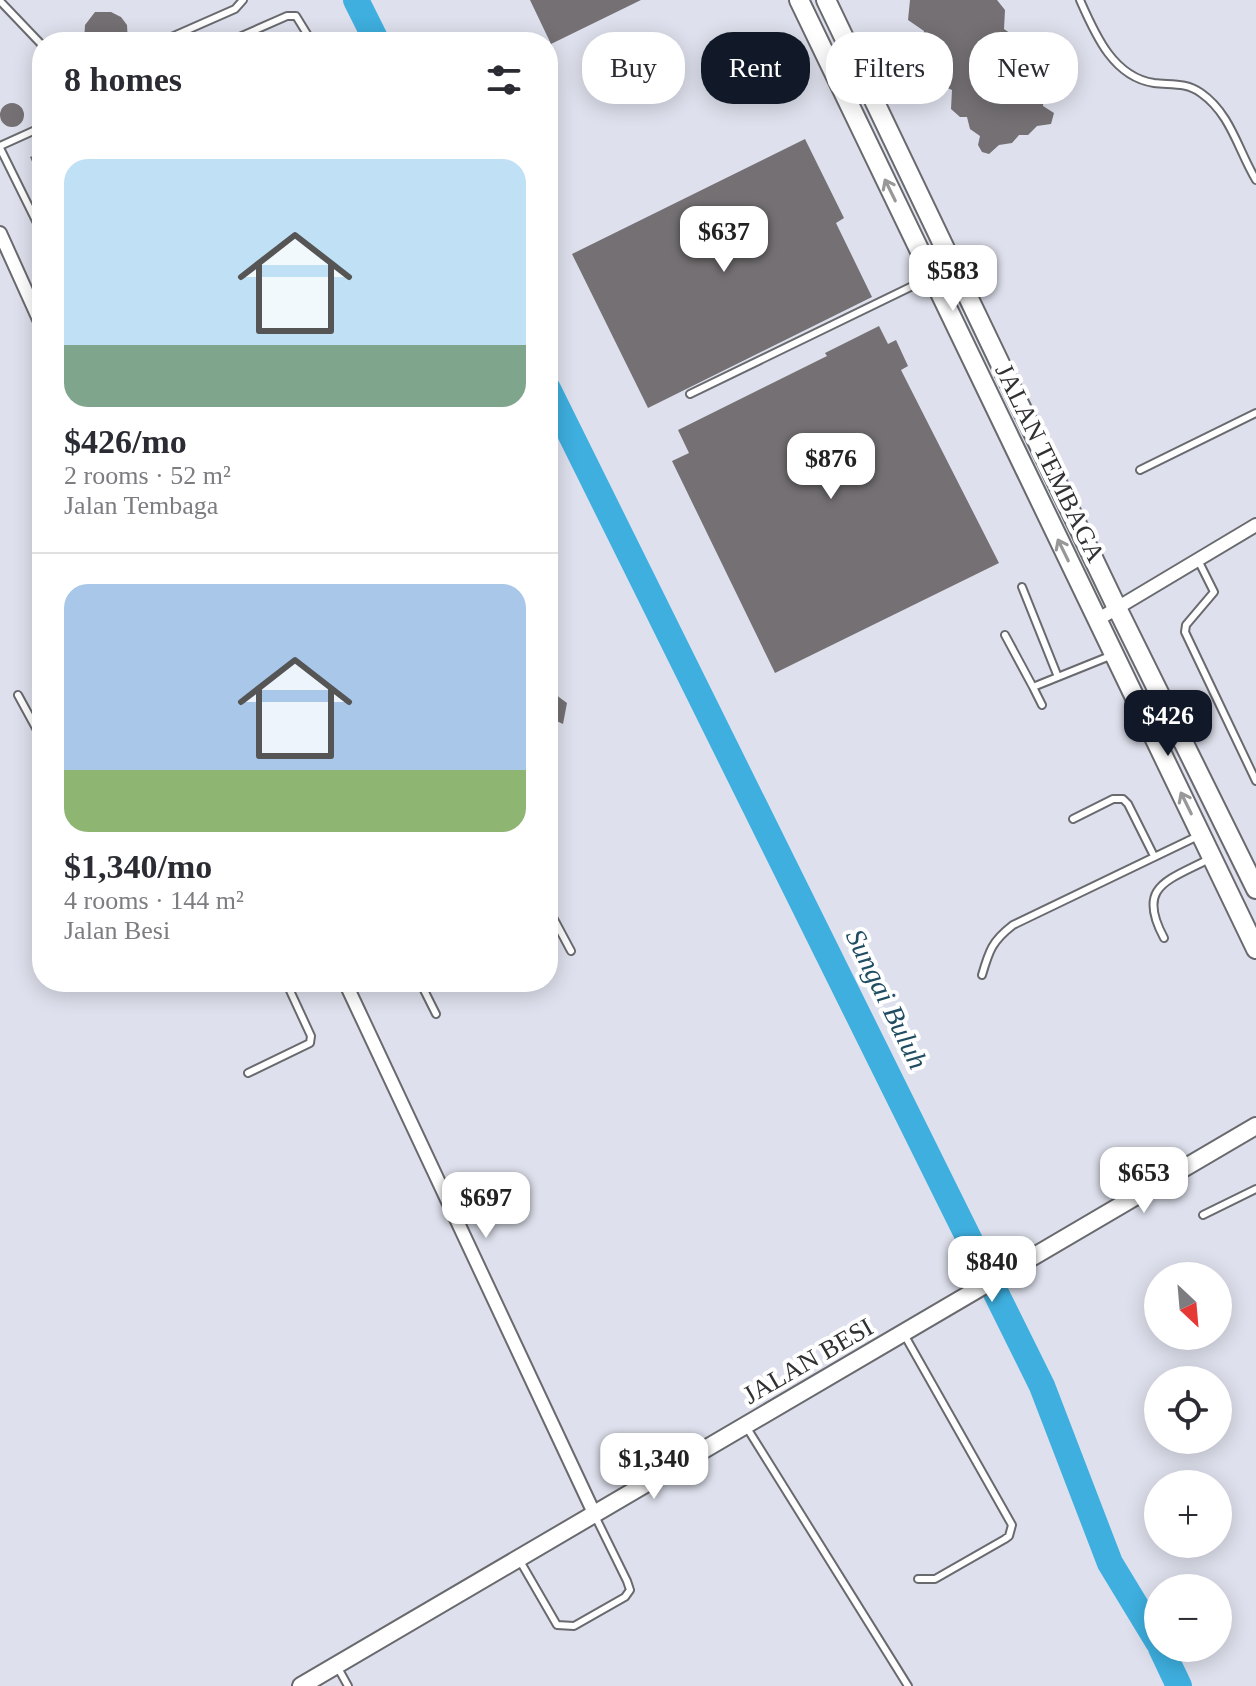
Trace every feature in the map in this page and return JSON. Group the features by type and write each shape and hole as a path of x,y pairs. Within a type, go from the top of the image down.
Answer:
{"main road":[{"name":"JALAN TEMBAGA","path":"799,0 1256,949"},
{"name":"JALAN TEMBAGA","path":"826,0 1117,608 1256,889"}],"street":[{"path":"0,233 32,304"},
{"path":"1097,620 1256,525"},
{"path":"350,992 594,1513"},
{"name":"JALAN BESI","path":"301,1686 1256,1126"}],"lane":[{"path":"183,32 235,9 243,0"},
{"path":"1080,0 1096,35 1117,65 1140,80 1183,84 1201,93 1225,116 1256,180"},
{"path":"0,1 32,35"},
{"path":"251,32 287,16 296,16 306,32"},
{"path":"32,132 0,147 32,213"},
{"path":"690,394 932,277"},
{"path":"1140,470 1256,413"},
{"path":"1198,560 1214,592 1186,625 1185,632 1256,781"},
{"path":"1022,587 1058,677"},
{"path":"1005,635 1042,705"},
{"path":"1033,687 1114,655"},
{"path":"18,695 32,721"},
{"path":"1073,819 1113,799 1123,799 1154,856"},
{"path":"982,975 996,938 1013,925 1201,835"},
{"path":"1164,938 1153,918 1153,895 1183,873 1212,858"},
{"path":"558,927 571,951"},
{"path":"248,1073 310,1043 311,1036 291,992"},
{"path":"425,992 436,1014"},
{"path":"1203,1215 1256,1189"},
{"path":"904,1333 1012,1525 1005,1539 935,1579 918,1579"},
{"path":"745,1425 908,1686"},
{"path":"518,1558 557,1625 574,1626 625,1597 630,1590 627,1581 594,1513"},
{"path":"336,1665 348,1686"}],"shaded area":[{"path":"0,0 1256,0 1256,1686 0,1686"}],"building":[{"path":"530,0 641,0 558,41 558,32 545,32"},
{"path":"910,0 997,0 1005,10 1004,29 1008,32 969,32 969,104 1043,104 1054,113 1051,124 1037,126 1028,135 1019,135 1012,143 999,145 989,154 982,152 978,145 980,136 970,129 967,117 960,117 951,109 953,32 924,32 908,20"},
{"path":"95,12 111,12 121,17 127,32 85,32 85,25"},
{"path":"12,103 23,110 24,115 17,126 12,127 1,120 0,115 7,104"},
{"path":"805,139 844,218 836,223 872,297 648,408 572,254"},
{"path":"879,326 888,344 896,340 908,366 901,370 999,563 775,673 672,461 689,453 678,430 827,356 825,353"},
{"path":"558,696 567,703 563,724 558,722"}],"waterway":[{"name":"Sungai Buluh","path":"356,0 372,32"},
{"name":"Sungai Buluh","path":"558,409 1042,1386 1110,1563 1144,1619"},
{"name":"Sungai Buluh","path":"1168,1662 1179,1686"}]}
